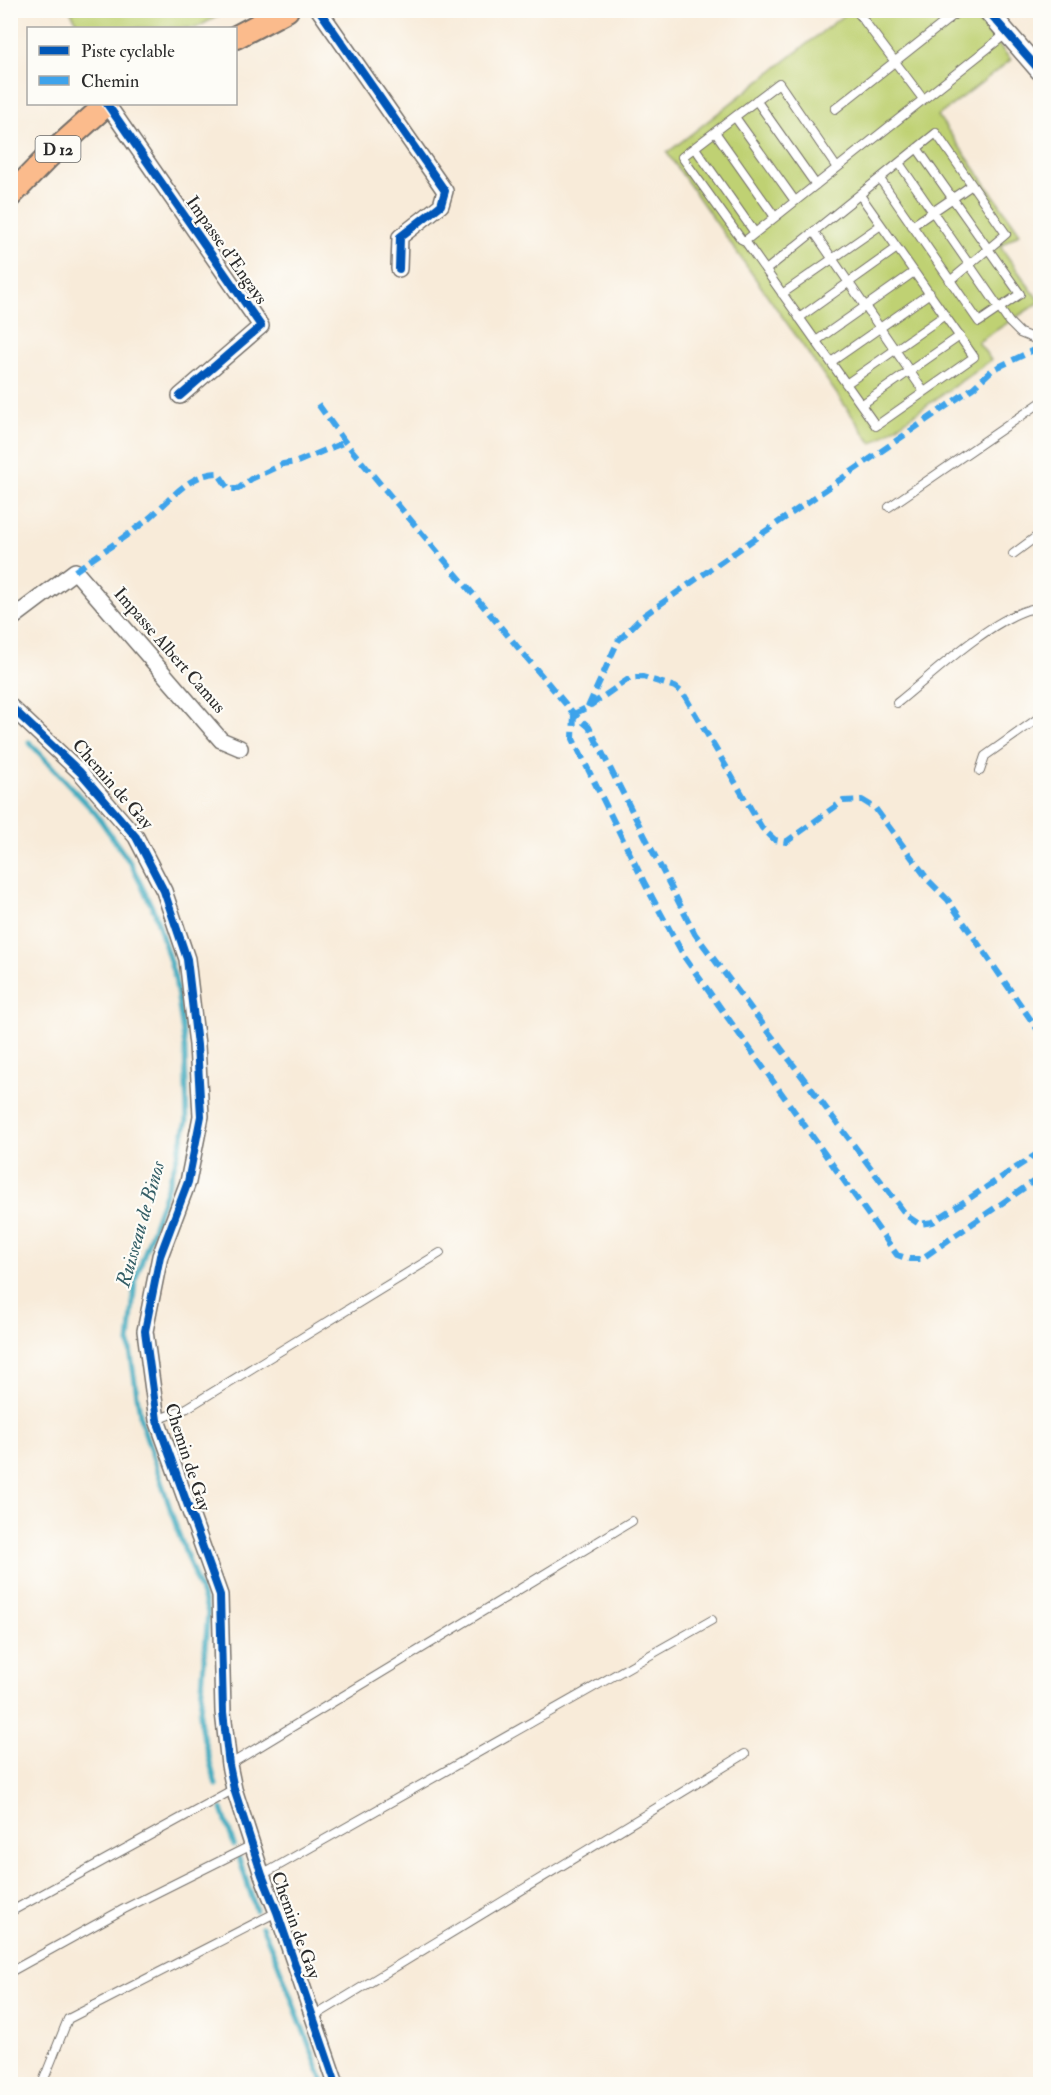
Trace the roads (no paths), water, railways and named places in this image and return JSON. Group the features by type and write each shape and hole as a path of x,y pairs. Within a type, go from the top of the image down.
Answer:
{"main road":[{"path":"237,36 287,10"},
{"name":"D 12","path":"10,196 106,105"}],"street":[{"path":"319,10 446,191 441,205 400,237 399,269"},
{"path":"987,10 1041,71"},
{"path":"1002,10 1041,57"},
{"name":"Impasse d'Engays","path":"108,105 261,326 180,396"},
{"name":"Impasse Albert Camus","path":"10,620 75,571 222,740 240,748"},
{"name":"Chemin de Gay","path":"10,706 80,772 136,837 164,891 187,959 197,1045 201,1116 188,1182 160,1256 145,1330 156,1420 220,1595 223,1712 234,1789 336,2085"}],"lane":[{"path":"856,10 923,99"},
{"path":"835,109 960,10"},
{"path":"745,241 1006,33"},
{"path":"837,168 778,83 682,157 766,270 876,426 974,357 860,195"},
{"path":"756,100 816,185"},
{"path":"735,117 795,201"},
{"path":"715,132 775,218"},
{"path":"766,270 936,133 1006,234 950,280"},
{"path":"695,148 755,233"},
{"path":"879,179 979,322 1020,294 917,148"},
{"path":"899,163 999,308 1020,333 1041,340"},
{"path":"912,226 972,185"},
{"path":"782,294 881,225"},
{"path":"813,232 924,392"},
{"path":"799,318 897,248"},
{"path":"816,341 914,272"},
{"path":"831,362 930,293"},
{"path":"846,384 945,315"},
{"path":"861,405 960,336"},
{"path":"889,507 1041,403"},
{"path":"1012,554 1041,534"},
{"path":"897,704 982,635 1031,609 1041,616"},
{"path":"980,771 985,756 1041,717"},
{"path":"156,1420 187,1408 440,1253"},
{"path":"229,1765 632,1521"},
{"path":"262,1875 712,1620"},
{"path":"313,2017 745,1754"},
{"path":"10,1912 234,1789"},
{"path":"10,1972 124,1909 252,1845"},
{"path":"42,2085 68,2019 277,1912"}],"waterway":[{"name":"Ruisseau de Binos","path":"29,742 96,814 131,864 155,913 175,978 185,1048 187,1121 175,1164 135,1281 129,1343 141,1421 178,1532 208,1612 200,1712 201,1728 216,1785"},
{"name":"Ruisseau de Binos","path":"222,1809 234,1845"},
{"name":"Ruisseau de Binos","path":"239,1858 256,1910"},
{"name":"Ruisseau de Binos","path":"262,1926 324,2084"}]}
